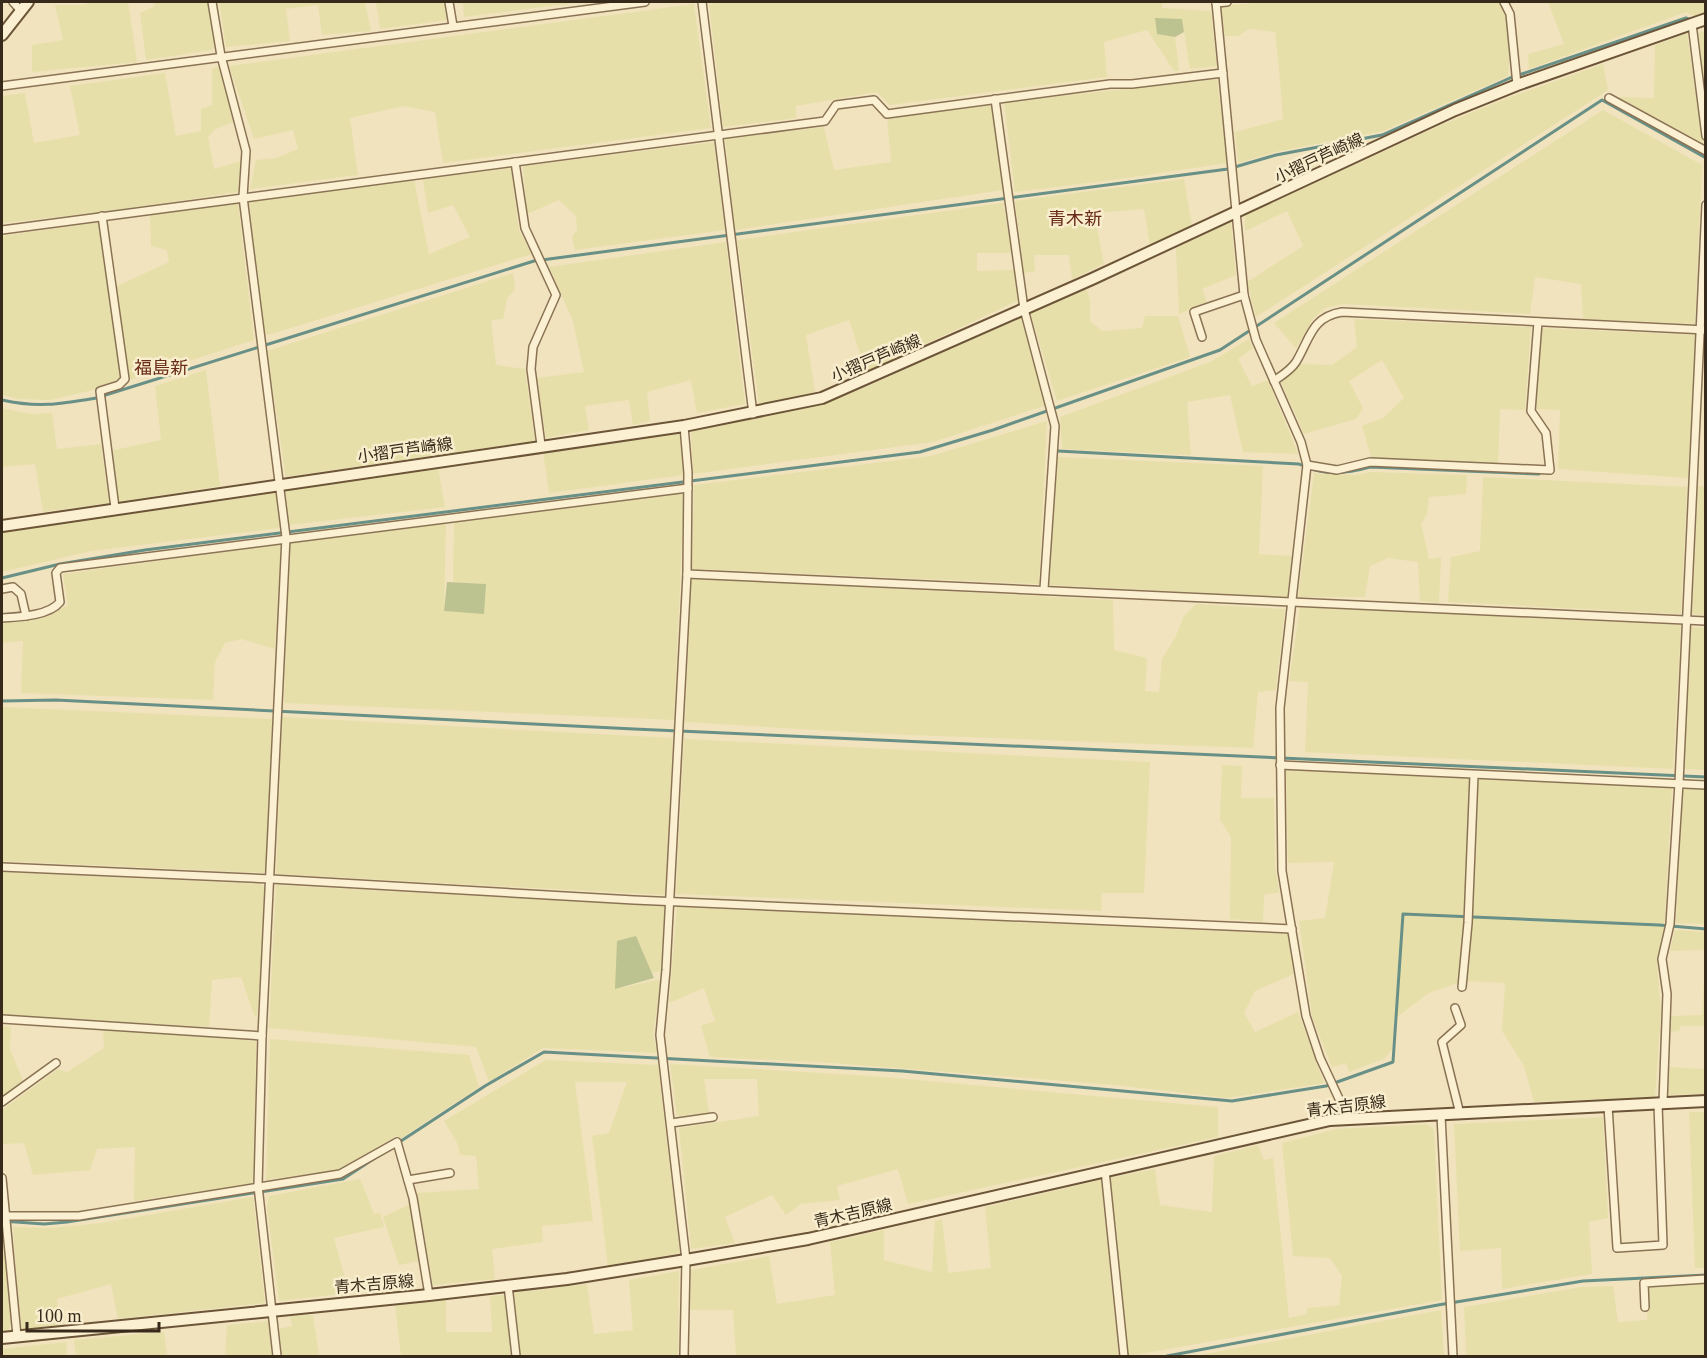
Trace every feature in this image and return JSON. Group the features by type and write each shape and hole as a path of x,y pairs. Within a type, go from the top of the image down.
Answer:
{"main road":[{"path":"2,35 28,2"},
{"name":"小摺戸芦崎線","path":"2,526 279,483 684,426 753,414 822,398 1237,213 1455,110 1516,85 1706,19"},
{"name":"青木吉原線","path":"2,1338 272,1309 429,1295 686,1260 808,1239 1105,1170 1348,1118 1706,1101"}],"street":[{"path":"13,2 21,11"},
{"path":"212,2 221,56 246,151 243,197 286,537 262,1036 258,1186 277,1356"},
{"path":"449,2 453,26"},
{"path":"2,86 645,2"},
{"path":"702,2 753,414"},
{"path":"1227,2 1216,2 1244,295 1256,340 1300,442 1307,465 1280,708 1282,871 1306,1016 1320,1058 1348,1118"},
{"path":"1504,2 1510,14 1516,85"},
{"path":"1692,24 1706,136"},
{"path":"2,230 825,121 836,105 874,100 887,114 1110,84 1132,84 1223,73"},
{"path":"1609,98 1706,151"},
{"path":"995,99 1024,309 1055,426 1044,589"},
{"path":"516,162 525,228 556,296 533,347 531,369 541,445"},
{"path":"1608,1106 1617,1248 1663,1245 1660,1103 1667,994 1662,959 1670,924 1679,783 1703,330 1706,205"},
{"path":"102,216 125,379 119,385 100,391 115,508"},
{"path":"1202,337 1194,312 1244,295"},
{"path":"1274,381 1295,365 1317,324 1326,315 1342,312 1703,330"},
{"path":"1307,465 1337,470 1370,462 1550,470 1546,433 1531,411 1538,322"},
{"path":"684,426 688,488 687,574 670,900 660,1035 686,1260 684,1356"},
{"path":"2,618 26,616 56,607 60,602 56,573 60,568 286,537 688,488"},
{"path":"687,574 1706,621"},
{"path":"2,589 13,587 21,594 26,616"},
{"path":"1280,765 1706,785"},
{"path":"1462,987 1468,923 1474,775"},
{"path":"2,867 271,879 598,898 1292,929"},
{"path":"1455,1008 1461,1025 1442,1042 1460,1114"},
{"path":"2,1019 262,1036"},
{"path":"2,1102 56,1063"},
{"path":"1441,1115 1453,1356"},
{"path":"671,1123 713,1117"},
{"path":"4,1217 79,1216 340,1174 397,1142 408,1180 429,1295"},
{"path":"1105,1170 1124,1356"},
{"path":"408,1180 450,1173"},
{"path":"2,1178 17,1336"},
{"path":"1645,1307 1644,1283 1706,1279"},
{"path":"508,1285 516,1356"}],"shaded area":[{"path":"95,2 128,2 137,62 32,72 32,45 63,40 55,5 82,5"},
{"path":"156,2 208,2 215,46 212,50 146,60 140,13 153,7"},
{"path":"219,2 365,3 371,31 322,35 318,5 286,9 290,41 226,47"},
{"path":"376,2 446,2 447,20 380,29"},
{"path":"457,2 584,2 464,17 463,4"},
{"path":"729,2 1162,2 1162,8 1211,11 1217,66 1190,69 1182,19 1157,33 1175,37 1179,71 1174,71 1147,30 1104,42 1107,77 890,105 877,92 796,106 796,118 723,127 709,4"},
{"path":"1267,2 1500,2 1506,18 1510,53 1508,76 1383,131 1275,152 1238,163 1235,132 1283,119 1275,32 1249,29 1238,36 1225,36 1221,6"},
{"path":"1548,2 1705,2 1705,12 1694,16 1686,12 1529,69 1528,54 1564,44"},
{"path":"694,4 711,128 443,163 435,112 404,106 350,118 358,175 250,189 256,160 276,158 298,149 293,130 254,139 229,66"},
{"path":"1698,31 1705,32 1705,90"},
{"path":"1687,33 1703,143 1617,97 1654,98 1655,45"},
{"path":"1603,64 1608,90 1256,317 1247,282 1303,246 1287,211 1245,231 1245,215 1441,125"},
{"path":"220,66 233,122 214,130 208,137 214,169 241,161 238,192 105,212 2,223 2,96 25,93 34,143 80,135 70,86 165,73 176,136 201,131 201,109 212,105 212,69"},
{"path":"1217,79 1228,163 1015,192 1004,102"},
{"path":"992,105 1003,190 735,230 725,139 824,127 834,170 891,162 887,117"},
{"path":"1603,110 1702,165 1695,324 1583,319 1581,284 1535,277 1530,314 1344,304 1325,308 1313,319 1296,348 1274,323"},
{"path":"714,142 725,230 575,250 572,237 577,230 576,216 559,200 527,214 523,166"},
{"path":"511,168 519,230 532,254 268,335 263,332 249,202 414,180 429,254 470,237 453,205 428,213 423,179"},
{"path":"1184,179 1192,226 1150,245 1144,209 1094,213 1104,264 1072,279 1069,255 1034,255 1035,271 1024,273 1015,201"},
{"path":"238,203 254,340 130,380 115,287 169,262 167,250 151,246 150,214"},
{"path":"1003,203 1012,253 977,253 977,271 1014,270 1019,300 866,372 849,320 806,335 815,392 759,405 737,240"},
{"path":"100,222 121,378 93,390 50,400 18,399 2,395 2,236"},
{"path":"1231,222 1236,275 1202,289 1207,302 1179,314 1176,248"},
{"path":"726,242 745,404 697,413 691,380 647,392 650,421 633,425 629,400 585,406 589,430 546,438 537,378 584,372 573,321 549,267"},
{"path":"513,273 515,289 507,299 503,319 491,320 496,365 525,369 535,441 286,477 267,351"},
{"path":"1086,288 1090,300 1090,321 1102,331 1142,328 1145,316 1178,316 1190,357 1057,401 1030,312"},
{"path":"1021,315 1047,405 933,442 693,474 691,429 822,404 873,384"},
{"path":"1354,319 1531,327 1525,410 1500,409 1498,464 1372,460 1362,426 1383,418 1404,398 1382,360 1349,381 1363,408 1356,419 1304,434 1281,382 1302,364 1332,365 1357,347"},
{"path":"1541,328 1696,335 1688,478 1558,469 1560,410 1536,409"},
{"path":"1249,339 1253,348 1238,359 1252,386 1268,380 1298,454 1243,452 1230,395 1187,402 1191,455 1062,449 1060,417 1210,362"},
{"path":"206,370 220,486 118,502 110,451 161,440 155,386"},
{"path":"2,408 30,414 52,413 57,449 101,444 109,503 43,512 35,464 2,467"},
{"path":"1047,421 1039,584 692,569 694,485 931,456"},
{"path":"679,431 684,475 549,493 543,451"},
{"path":"1058,457 1263,466 1259,554 1292,556 1287,597 1049,585"},
{"path":"438,468 445,507 289,525 285,488"},
{"path":"1371,472 1467,475 1466,494 1429,497 1427,514 1421,524 1429,559 1441,557 1439,603 1420,601 1418,562 1388,558 1370,566 1365,597 1298,597 1314,473 1356,475"},
{"path":"1483,477 1687,487 1681,614 1448,602 1451,557 1480,551"},
{"path":"1698,486 1705,487 1705,615 1692,614"},
{"path":"276,491 280,528 91,551 2,572 2,531"},
{"path":"684,493 674,720 284,703 289,542 446,523 444,611 485,584 453,582 454,523"},
{"path":"281,544 275,649 241,639 225,643 215,662 213,700 21,693 23,641 2,643 2,624 68,606 63,574"},
{"path":"691,578 1113,600 1114,650 1147,658 1145,691 1159,692 1162,659 1176,636 1184,616 1196,604 1285,609 1276,690 1258,692 1253,748 884,734 685,722"},
{"path":"1300,607 1681,625 1673,769 1305,752 1308,682 1289,681"},
{"path":"1691,627 1705,628 1705,770 1684,769"},
{"path":"2,707 272,719 266,873 2,861"},
{"path":"282,717 673,738 665,895 276,874"},
{"path":"684,739 1150,762 1144,893 1102,893 1101,911 676,894"},
{"path":"1222,765 1242,766 1241,798 1274,798 1275,865 1279,892 1264,895 1263,922 1230,919 1231,837 1220,820"},
{"path":"1286,770 1672,788 1664,931 1657,964 1661,1013 1655,1097 1534,1102 1524,1066 1502,1031 1505,983 1463,981 1429,993 1394,1019 1392,1050 1384,1059 1349,1072 1346,1063 1332,1067 1312,1017 1299,921 1325,918 1334,862 1288,863"},
{"path":"1682,788 1705,789 1705,924 1676,923"},
{"path":"2,872 260,884 267,889 257,1016 254,1015 241,977 212,980 209,1027 2,1015"},
{"path":"276,885 665,906 661,971 652,973 636,936 615,989 661,979 653,1034 657,1053 543,1048 489,1082 476,1047 269,1028"},
{"path":"677,907 1288,934 1294,974 1255,991 1244,1013 1255,1032 1298,1012 1324,1083 1227,1098 1114,1085 832,1063 710,1057 701,1026 715,1021 704,988 669,1003"},
{"path":"1675,930 1705,932 1705,950 1670,951"},
{"path":"1705,961 1705,1026 1681,1026 1679,1031 1671,1032 1671,1016 1702,1015"},
{"path":"2,1026 11,1027 10,1049 23,1081 2,1097"},
{"path":"103,1029 256,1041 254,1180 251,1184 134,1201 135,1147 97,1149 90,1170 33,1175 24,1143 2,1144 2,1110 58,1069 67,1072 104,1048"},
{"path":"270,1039 469,1055 479,1087 400,1139 396,1136 339,1170 266,1180"},
{"path":"546,1060 658,1065 680,1253 608,1266 592,1136 609,1133 627,1082 575,1082 593,1221 542,1226 543,1242 492,1249 495,1279 433,1285 417,1193 479,1189 476,1156 460,1155 457,1142 444,1121"},
{"path":"670,1064 872,1076 1218,1107 1218,1137 908,1204 898,1169 837,1186 840,1200 801,1204 786,1215 772,1195 725,1217 735,1243 691,1249 679,1128 759,1116 757,1079 704,1079 709,1113 677,1116"},
{"path":"1669,1067 1705,1069 1705,1094 1668,1095"},
{"path":"1689,1112 1705,1112 1705,1268 1695,1268"},
{"path":"1603,1117 1608,1218 1589,1222 1592,1274 1502,1289 1501,1248 1460,1251 1454,1124"},
{"path":"1427,1124 1434,1130 1442,1300 1129,1356 1109,1178 1155,1169 1160,1205 1212,1212 1214,1156 1258,1145 1264,1160 1273,1158 1289,1318 1306,1314 1308,1308 1339,1305 1342,1276 1330,1258 1293,1256 1282,1143 1337,1129"},
{"path":"360,1179 374,1214 380,1213 384,1227 334,1238 349,1293 279,1301 267,1208 269,1196"},
{"path":"1101,1180 1119,1356 736,1356 733,1310 690,1310 691,1270 769,1256 777,1304 835,1295 830,1242 884,1230 884,1260 932,1272 935,1221 942,1219 948,1273 991,1268 985,1207"},
{"path":"253,1197 265,1303 118,1319 111,1284 57,1299 59,1326 20,1330 13,1227 51,1228 101,1223"},
{"path":"410,1204 419,1261 399,1265 383,1217"},
{"path":"2,1227 11,1324 8,1331 2,1332"},
{"path":"679,1271 678,1356 519,1356 512,1293 587,1284 594,1334 633,1330 629,1280"},
{"path":"1705,1283 1705,1356 1466,1356 1464,1307 1581,1287 1613,1286 1618,1322 1647,1320 1649,1286"},
{"path":"505,1295 511,1356 401,1356 395,1305 446,1299 446,1332 492,1332 490,1296"},
{"path":"1441,1310 1444,1356 1195,1356"},
{"path":"313,1315 319,1356 282,1356 279,1329 292,1326 290,1316"},
{"path":"268,1321 272,1356 225,1356 227,1325"},
{"path":"164,1332 167,1356 76,1356 74,1340"},
{"path":"66,1342 67,1356 2,1356 2,1349"}],"green space":[{"path":"1155,18 1182,19 1184,32 1175,37 1157,34"},
{"path":"447,582 486,584 484,614 444,611"},
{"path":"636,936 654,978 615,989 617,941"}],"waterway":[{"path":"2,400 27,404 49,404 96,398 534,261 1228,169 1276,155 1382,135 1510,78 1686,18 1691,20"},
{"path":"2,578 60,564 145,550 920,452 993,430 1220,350 1602,100 1706,158"},
{"path":"1058,451 1299,464 1317,471 1334,473 1370,467 1539,474"},
{"path":"2,701 56,700 634,729 1706,777"},
{"path":"2,1221 44,1224 67,1222 343,1179 485,1086 544,1052 902,1071 1232,1101 1326,1086 1393,1062 1403,914 1706,929"},
{"path":"1167,1356 1438,1305 1583,1281 1706,1275"}],"district":[{"name":"青木新","path":"1075,219"},
{"name":"福島新","path":"161,368"}]}
